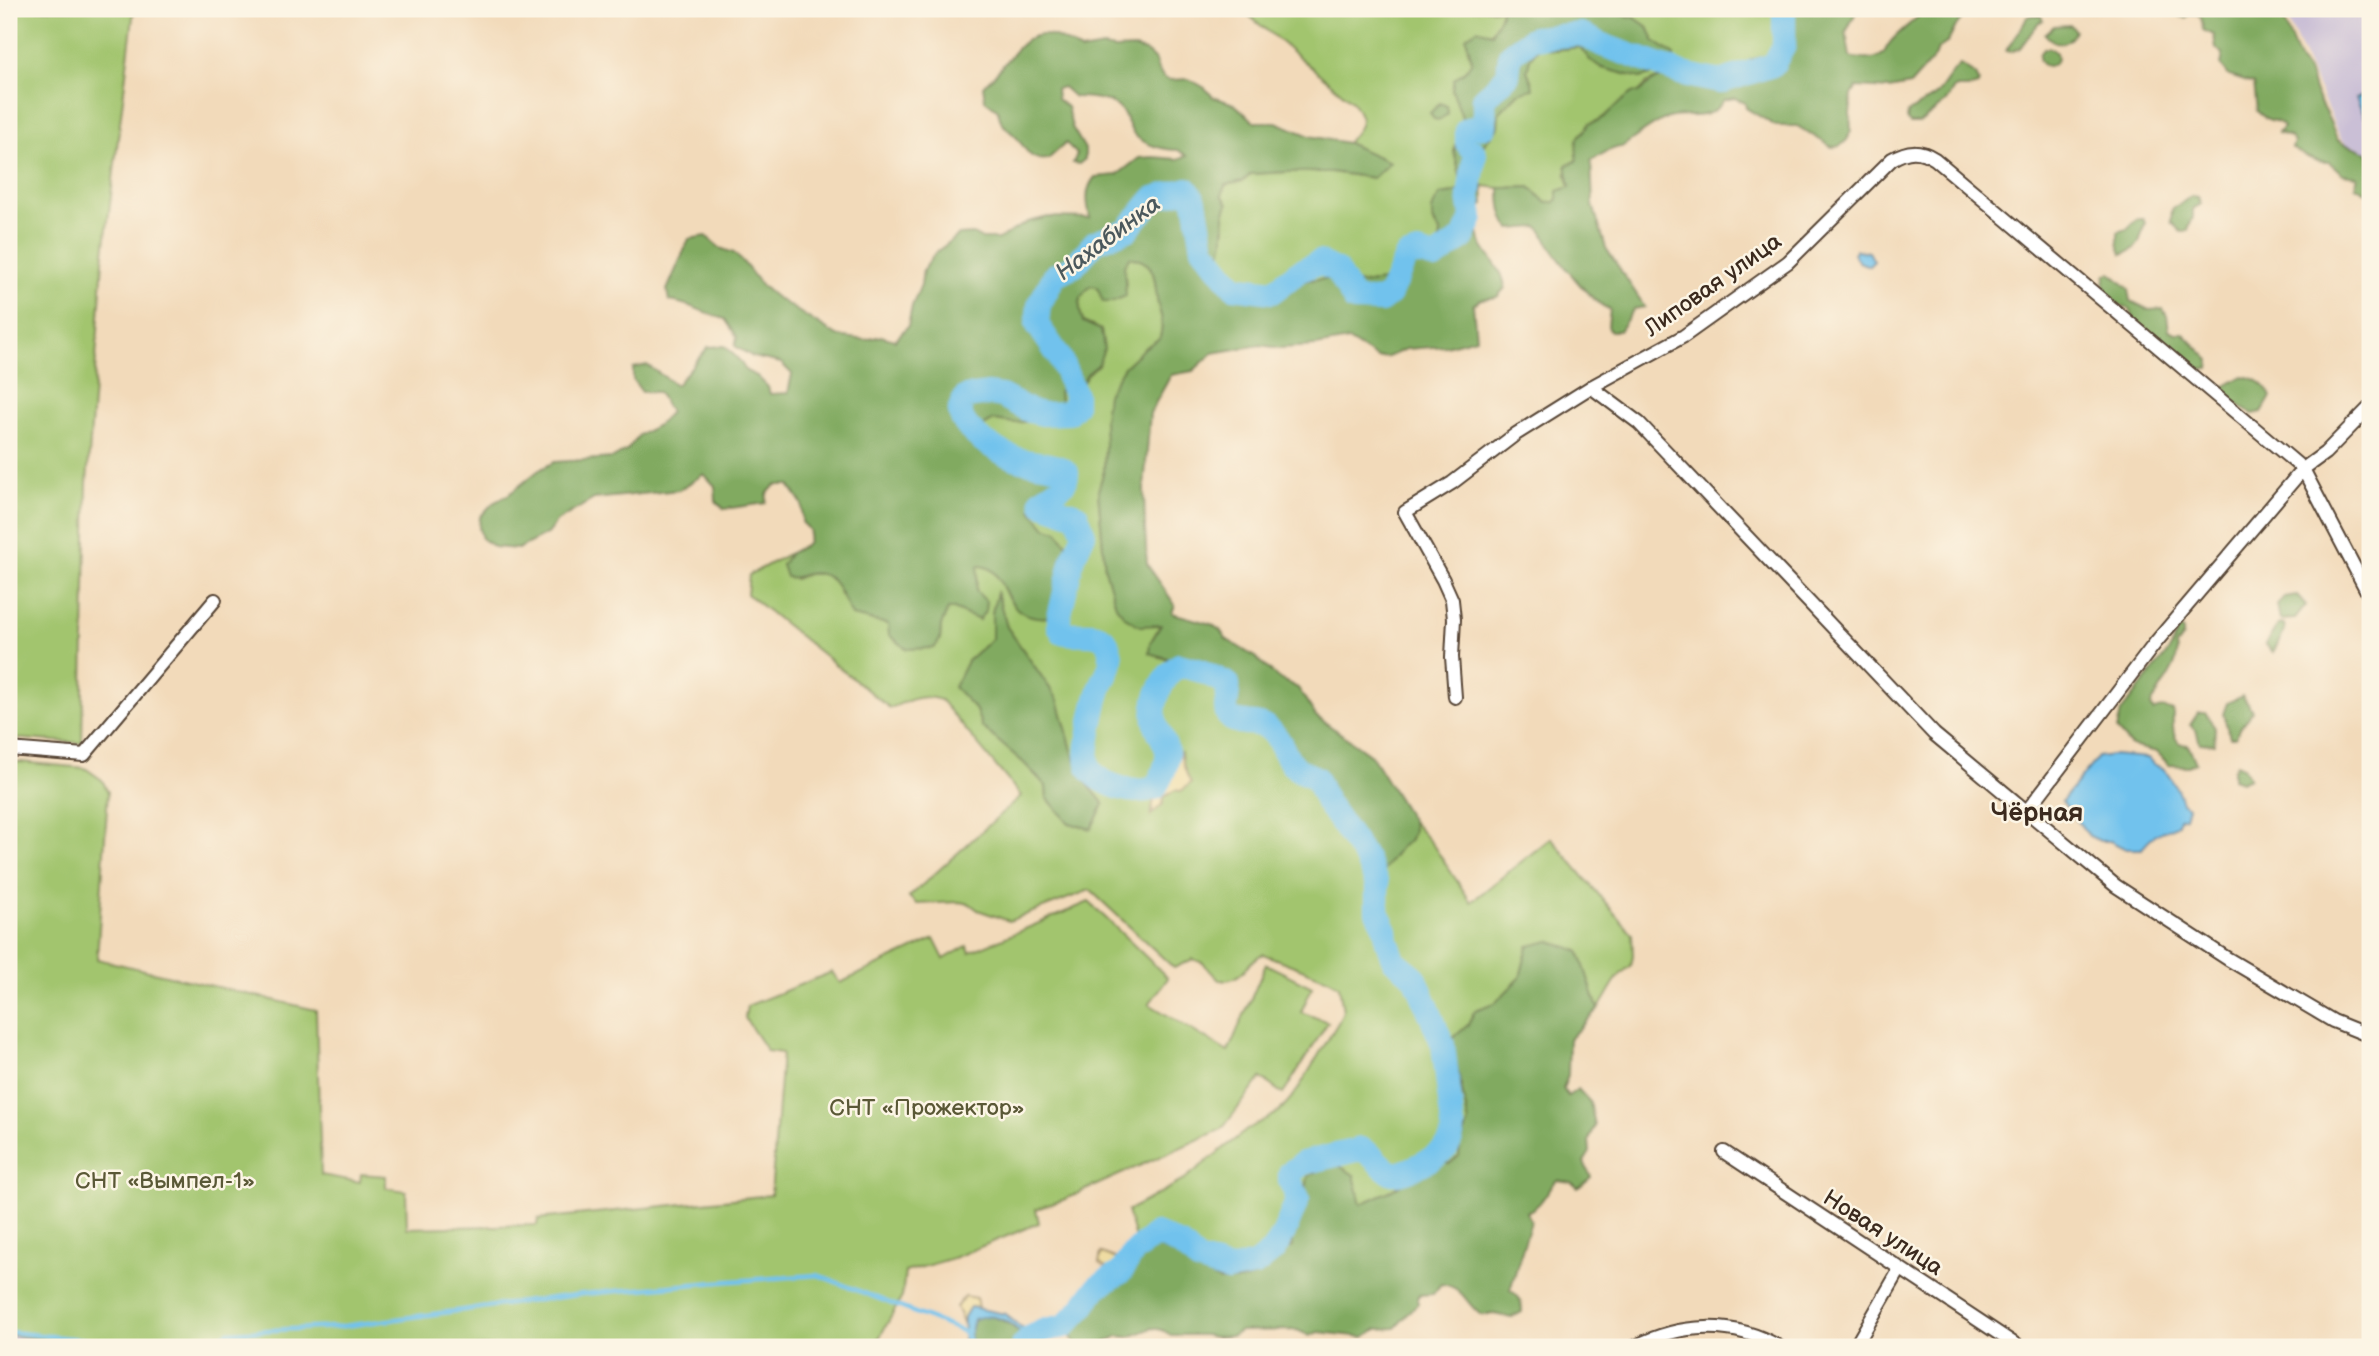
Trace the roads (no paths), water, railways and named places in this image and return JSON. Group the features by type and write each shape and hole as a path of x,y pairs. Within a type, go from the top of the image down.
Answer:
{"street":[{"name":"Липовая улица","path":"1455,698 1452,600 1405,512 1452,483 1516,434 1591,387 1684,336 1788,262 1892,159 1903,153 1920,152 1935,159 2303,469"},
{"path":"1591,387 1639,423 1934,734 2116,886 2333,1021 2370,1036"},
{"path":"2026,811 2156,642 2303,469 2326,453 2370,407"},
{"path":"2303,469 2370,597"},
{"path":"9,749 83,755 215,600"},
{"name":"Новая улица","path":"1724,1152 2019,1347"},
{"path":"1855,1347 1900,1269"},
{"path":"1634,1347 1674,1333 1720,1327 1749,1332 1779,1347"}],"water":[{"path":"2370,91 2370,128 2356,98"},
{"path":"1856,250 1869,252 1874,261 1869,266 1859,262 1853,254"},
{"path":"2113,755 2148,758 2153,764 2164,769 2177,789 2182,803 2188,807 2185,817 2179,818 2178,824 2153,836 2142,849 2126,849 2110,841 2100,841 2089,836 2062,801 2098,757"},
{"path":"1134,1252 1143,1253 1132,1275 1123,1284 1105,1282 1103,1277 1109,1273 1111,1266 1123,1264"},
{"path":"970,1307 1005,1314 1024,1330 1033,1327 1045,1330 1030,1347 1017,1347 1023,1336 1013,1326 995,1317 981,1317 974,1319 970,1335 973,1347 963,1347 964,1317"}],"waterway":[{"name":"Нахабинка","path":"1022,1347 1031,1337 1045,1330 1065,1326 1097,1287 1121,1272 1134,1252 1156,1234 1180,1245 1198,1260 1228,1270 1255,1265 1274,1250 1284,1233 1298,1198 1290,1181 1290,1173 1303,1163 1361,1149 1392,1173 1404,1172 1443,1151 1450,1142 1453,1126 1443,1045 1415,977 1394,960 1386,930 1377,912 1377,884 1366,859 1327,803 1316,778 1294,766 1271,731 1262,725 1237,722 1229,717 1226,710 1228,684 1201,671 1179,665 1167,676 1155,708 1156,725 1166,748 1167,761 1155,788 1138,791 1123,789 1103,781 1092,772 1087,755 1089,738 1096,704 1111,657 1107,643 1100,636 1062,632 1059,626 1073,558 1084,534 1077,515 1043,504 1042,499 1062,485 1067,472 1052,465 1016,458 986,443 963,421 960,410 966,397 989,394 1002,396 1030,411 1043,414 1068,413 1075,406 1075,394 1060,358 1037,324 1039,305 1055,275 1074,266 1095,242 1127,230 1154,198 1187,189 1195,201 1203,248 1234,287 1272,292 1298,272 1319,262 1337,271 1354,300 1381,301 1390,294 1406,257 1418,253 1435,258 1463,238 1472,218 1469,196 1475,154 1467,143 1467,129 1485,126 1484,99 1508,75 1510,54 1533,38 1581,34 1605,46 1683,74 1720,82 1773,65 1784,46 1784,9"},
{"path":"199,1347 229,1332 337,1327 583,1294 818,1275 964,1332 967,1347"},
{"path":"9,1332 158,1347"}],"district":[{"name":"Чёрная","path":"2037,813"}],"park label":[{"name":"СНТ «Прожектор»","path":"927,1108"},
{"name":"СНТ «Вымпел-1»","path":"165,1181"}]}
